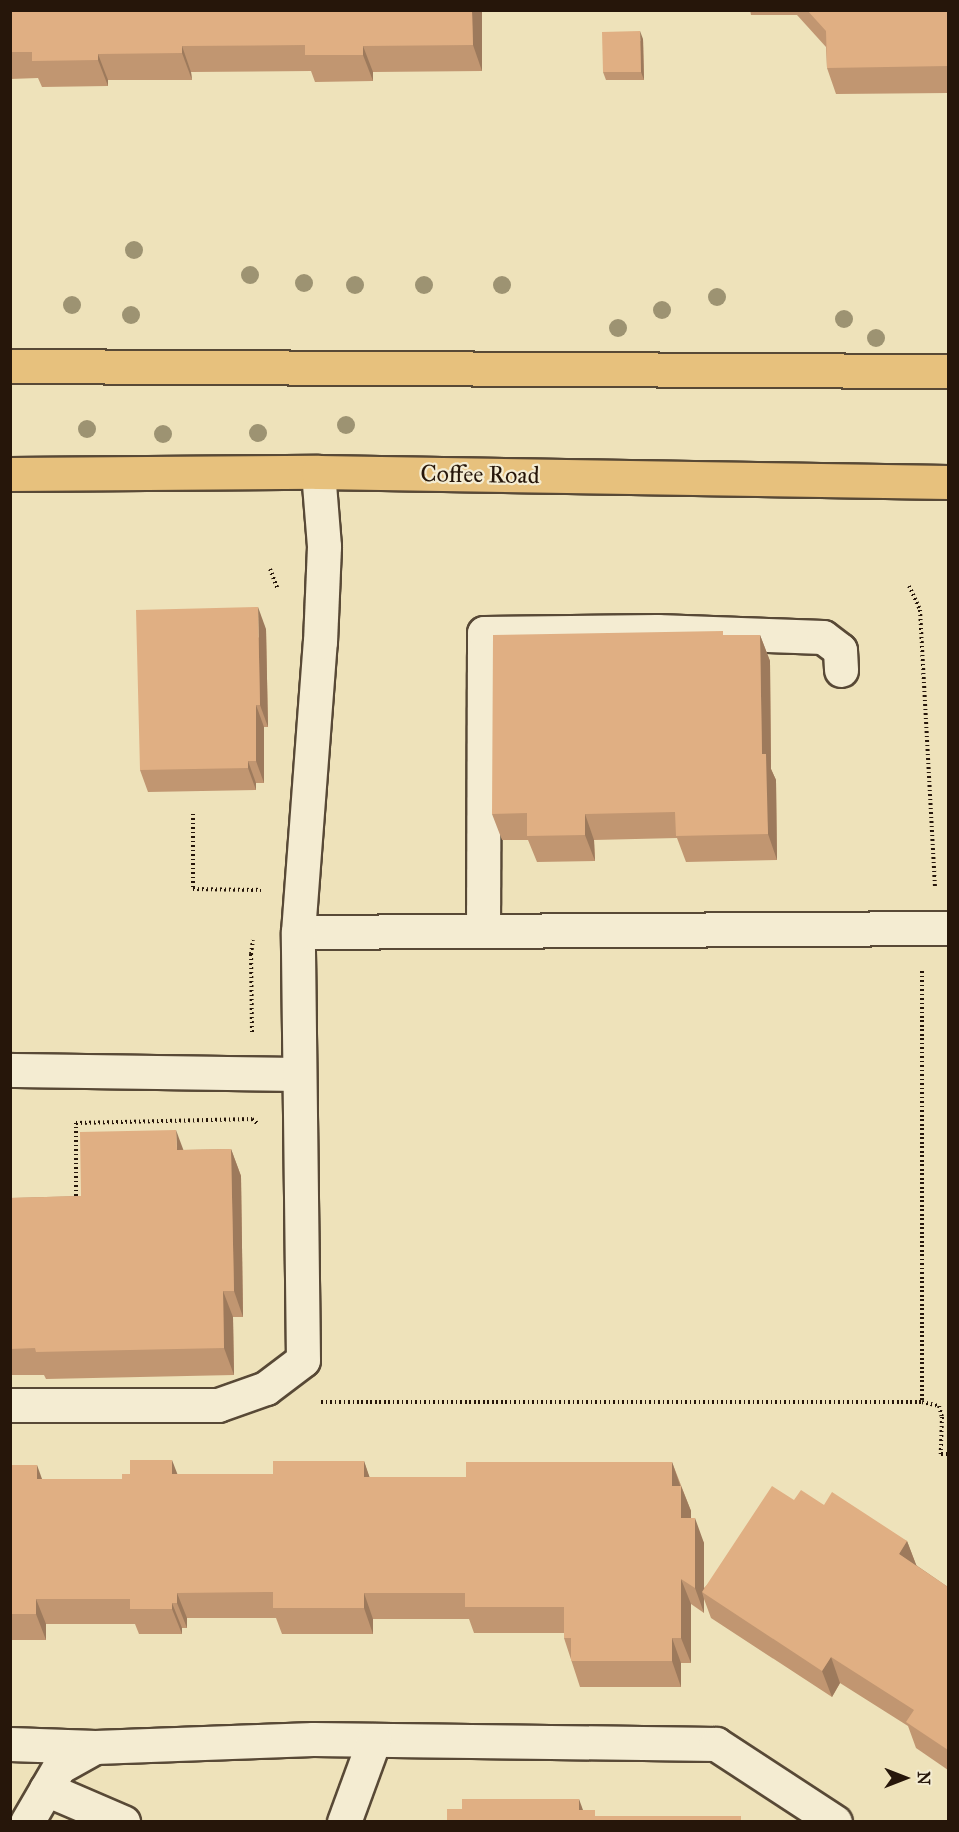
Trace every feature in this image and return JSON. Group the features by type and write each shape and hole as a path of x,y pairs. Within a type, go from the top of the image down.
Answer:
{"main road":[{"path":"10,366 948,371"},
{"name":"Coffee Road","path":"10,474 318,472 948,482"}],"lane":[{"path":"10,1405 218,1405 266,1388 303,1360 298,932 320,642 324,546 318,472"},
{"path":"483,931 484,633 657,631 824,637 840,650 841,670"},
{"path":"298,932 939,928"},
{"path":"10,1070 299,1074"},
{"path":"10,1744 95,1747 302,1739 716,1744 835,1821"},
{"path":"344,1821 374,1740"},
{"path":"27,1821 59,1767 95,1747"},
{"path":"46,1790 123,1821"}],"path":[{"path":"909,586 920,610 935,897 939,928 922,962 922,1402"},
{"path":"76,1206 76,1123 252,1119 264,1127"},
{"path":"277,1379 306,1405 319,1402 922,1402 939,1406 942,1417 941,1454 948,1454"}],"building":[{"path":"10,10 472,10 473,45 363,46 363,55 305,55 305,45 182,46 182,53 98,54 98,60 32,61 32,52 10,52"},
{"path":"807,10 948,10 948,66 827,68 826,31"},
{"path":"640,31 641,72 603,72 602,32"},
{"path":"258,607 260,705 256,705 256,761 248,761 248,768 140,770 136,610"},
{"path":"723,631 723,635 760,635 762,754 766,754 768,834 676,836 675,812 585,814 585,835 527,836 527,813 492,814 493,635"},
{"path":"176,1130 177,1150 231,1149 234,1291 223,1291 224,1348 36,1352 35,1348 10,1349 10,1198 81,1196 80,1132"},
{"path":"130,1460 172,1460 172,1474 273,1474 273,1461 364,1461 364,1477 466,1477 466,1462 672,1462 672,1486 681,1486 681,1518 695,1518 695,1588 681,1579 681,1638 672,1638 672,1661 571,1661 571,1638 564,1638 564,1607 465,1607 465,1593 364,1593 364,1608 273,1608 273,1592 177,1593 177,1603 172,1603 172,1609 130,1609 130,1599 36,1599 36,1614 10,1614 10,1465 37,1465 37,1479 122,1479 122,1474 130,1474"},
{"path":"772,1486 794,1500 801,1490 824,1505 832,1492 907,1541 899,1554 948,1587 948,1750 906,1722 914,1710 831,1657 822,1671 702,1592"},
{"path":"462,1799 579,1799 579,1810 595,1810 595,1816 741,1816 741,1821 447,1821 447,1809 462,1809"}]}
